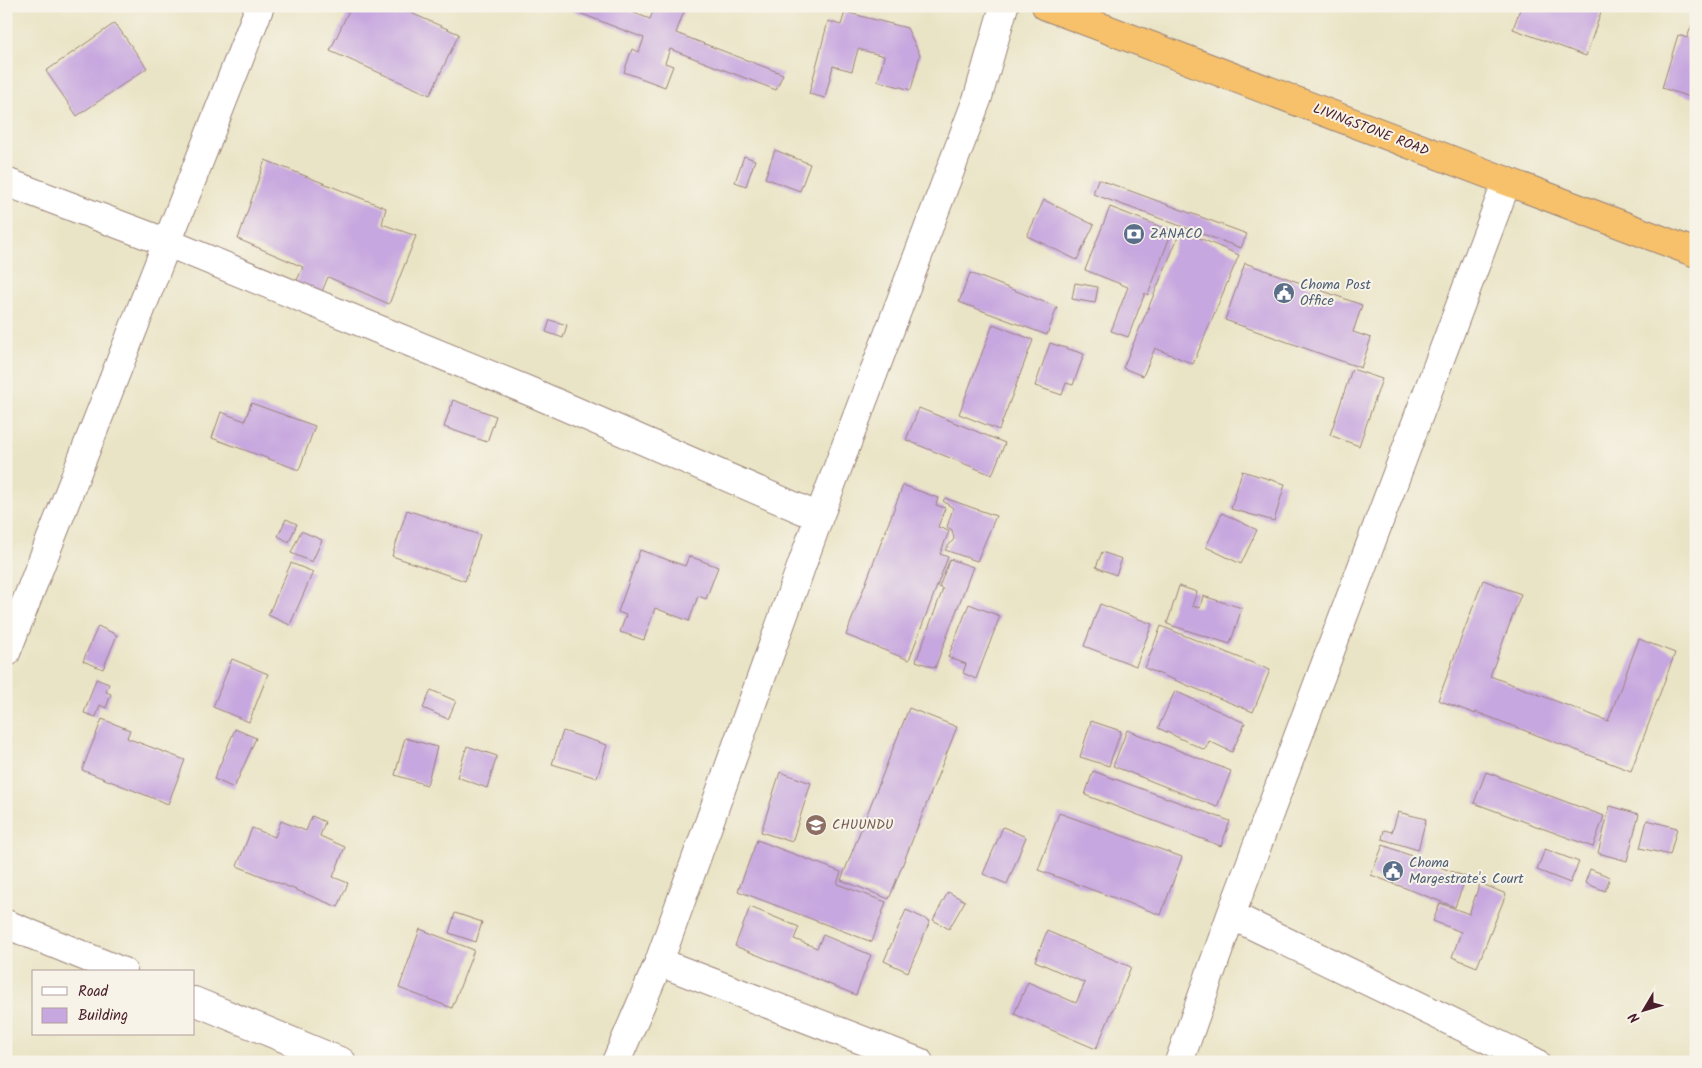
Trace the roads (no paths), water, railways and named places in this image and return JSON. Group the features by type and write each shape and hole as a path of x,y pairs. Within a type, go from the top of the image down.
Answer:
{"highway":[{"name":"LIVINGSTONE ROAD","path":"1046,6 1696,253"}],"street":[{"path":"6,653 260,6"},
{"path":"616,1062 659,962 819,516 978,97 1004,6"},
{"path":"1179,1062 1232,915 1507,181"},
{"path":"6,182 168,243 529,392 819,516"},
{"path":"1232,915 1535,1062"},
{"path":"6,924 118,970"},
{"path":"659,962 918,1062"},
{"path":"195,1001 342,1062"}],"place":[{"name":"ZANACO","path":"1134,234"},
{"name":"Choma Post Office","path":"1284,293"},
{"name":"CHUUNDU","path":"816,825"},
{"name":"Choma Margestrate's Court","path":"1393,871"}]}
